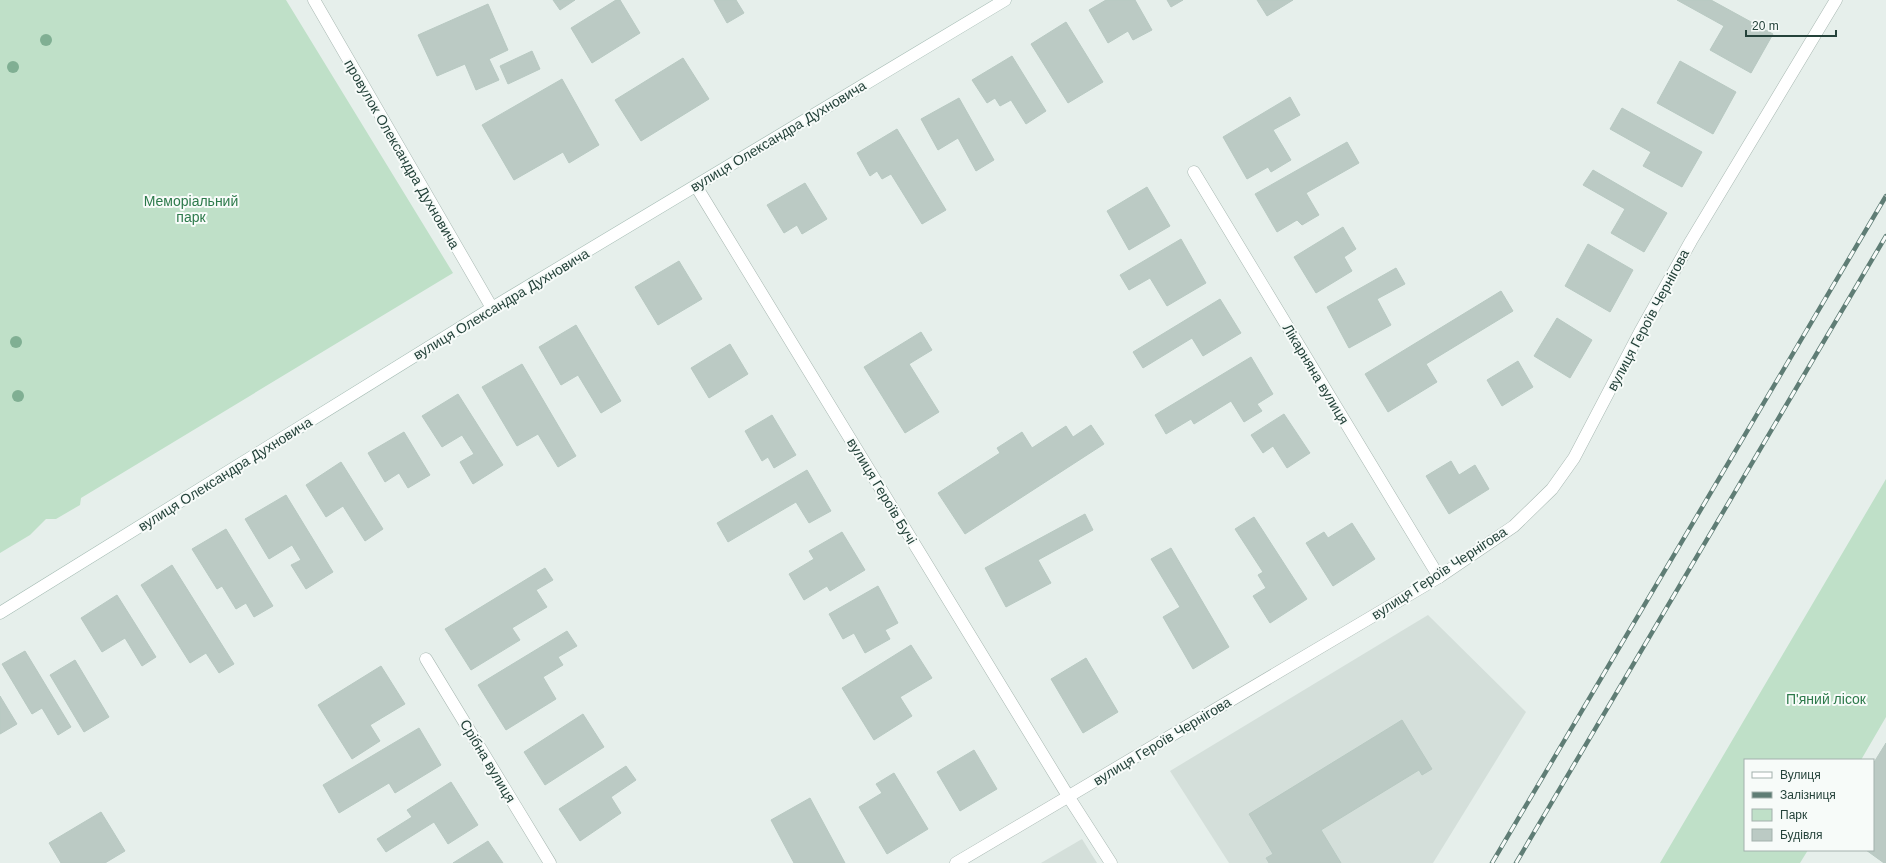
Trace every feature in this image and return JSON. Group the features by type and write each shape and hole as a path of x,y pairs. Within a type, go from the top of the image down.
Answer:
{"street":[{"name":"провулок Олександра Духновича","path":"314,0 492,308"},
{"name":"вулиця Олександра Духновича","path":"0,613 492,308 1005,0"},
{"name":"вулиця Героїв Чернігова","path":"956,863 1439,577 1514,526 1552,489 1574,458 1640,332 1691,241 1836,0"},
{"name":"Лікарняна вулиця","path":"1194,172 1439,577"},
{"name":"вулиця Героїв Бучі","path":"696,186 1068,796 1111,863"},
{"name":"Срібна вулиця","path":"426,659 550,863"}],"shaded area":[{"path":"1428,615 1526,712 1433,863 1229,863 1170,771"},
{"path":"1082,839 1097,863 1041,863"}],"green space":[{"name":"Меморіальний парк","path":"0,0 286,0 453,273 81,498 80,505 56,519 46,519 30,535 0,553"},
{"name":"П'яний лісок","path":"1886,479 1886,717 1862,759 1744,759 1744,851 1807,851 1800,863 1660,863"}],"building":[{"path":"553,0 575,0 560,10"},
{"path":"616,0 620,0 640,33 592,63 571,28"},
{"path":"714,0 736,0 744,13 727,23"},
{"path":"1106,0 1135,0 1152,30 1133,40 1128,31 1108,43 1089,10"},
{"path":"1167,0 1183,0 1171,7"},
{"path":"1257,0 1293,0 1267,16"},
{"path":"1677,0 1711,0 1773,34 1751,73 1710,50 1724,26"},
{"path":"488,4 508,50 489,59 499,80 476,90 465,64 437,76 418,35"},
{"path":"1066,22 1103,82 1068,103 1031,44"},
{"path":"532,51 540,69 508,84 500,66"},
{"path":"1012,56 1046,111 1026,124 1011,100 1000,106 995,98 987,103 972,80"},
{"path":"683,58 709,99 641,141 615,100"},
{"path":"1680,61 1736,92 1713,134 1657,103"},
{"path":"562,79 599,145 569,163 563,152 514,180 482,125"},
{"path":"1290,97 1300,115 1273,130 1291,160 1271,172 1268,167 1247,179 1223,137"},
{"path":"959,98 994,160 976,171 958,138 938,150 921,119"},
{"path":"1622,108 1702,152 1682,187 1643,166 1651,152 1610,129"},
{"path":"897,129 946,210 922,224 891,174 882,179 877,171 870,176 857,153"},
{"path":"1347,142 1359,163 1306,193 1319,215 1302,225 1297,220 1277,232 1255,194"},
{"path":"1593,170 1667,213 1644,252 1611,233 1625,209 1583,185"},
{"path":"805,183 827,219 802,234 797,225 784,233 767,205"},
{"path":"1147,187 1170,226 1129,250 1107,211"},
{"path":"1343,227 1356,249 1344,257 1352,271 1316,293 1294,257"},
{"path":"1181,239 1206,283 1167,306 1150,278 1129,290 1120,275"},
{"path":"1588,244 1633,270 1610,312 1565,286"},
{"path":"679,261 702,299 658,325 635,287"},
{"path":"1396,268 1405,284 1377,299 1391,325 1349,348 1327,307"},
{"path":"1501,291 1513,311 1426,364 1437,382 1388,412 1365,374"},
{"path":"1220,299 1241,333 1203,356 1192,338 1143,368 1133,352"},
{"path":"1557,318 1592,340 1570,378 1534,356"},
{"path":"576,325 621,401 601,413 578,375 561,385 539,347"},
{"path":"921,332 932,350 909,364 939,412 905,433 864,367"},
{"path":"730,344 748,374 709,398 691,368"},
{"path":"1251,357 1273,394 1257,404 1262,411 1244,422 1231,401 1194,424 1191,419 1166,434 1155,415"},
{"path":"1518,361 1533,387 1502,406 1487,380"},
{"path":"522,364 576,456 558,467 538,434 517,446 482,387"},
{"path":"458,394 503,465 473,484 460,462 474,454 462,435 442,447 422,416"},
{"path":"1284,414 1310,453 1287,468 1273,446 1263,453 1251,435"},
{"path":"772,415 796,455 774,468 768,457 762,461 745,431"},
{"path":"1091,425 1104,444 965,534 938,493 1000,453 997,448 1022,432 1032,448 1066,426 1073,437"},
{"path":"404,432 430,475 408,488 399,473 385,482 368,453"},
{"path":"1451,461 1459,475 1475,465 1489,489 1449,514 1426,476"},
{"path":"341,462 383,529 365,541 343,506 326,517 306,485"},
{"path":"807,470 831,511 809,523 796,502 728,542 717,523"},
{"path":"286,495 333,572 306,589 291,565 301,560 292,545 269,559 245,519"},
{"path":"1085,514 1093,530 1038,560 1051,583 1006,607 985,568"},
{"path":"1254,517 1307,599 1270,623 1253,596 1266,588 1258,575 1263,572 1235,529"},
{"path":"1352,523 1375,559 1333,586 1306,543 1324,532 1328,538"},
{"path":"226,529 273,606 254,617 246,603 236,609 222,586 217,589 192,549"},
{"path":"842,532 865,570 830,591 827,586 804,600 789,574 814,559 809,551"},
{"path":"1171,548 1229,647 1193,669 1163,617 1180,607 1151,559"},
{"path":"172,565 234,664 219,673 206,653 190,663 141,585"},
{"path":"545,568 553,580 536,590 547,607 512,628 520,640 471,670 445,629"},
{"path":"878,586 898,623 885,630 890,639 865,653 854,633 843,639 829,614"},
{"path":"117,595 156,657 142,666 125,638 102,652 81,618"},
{"path":"567,631 577,646 558,657 563,665 543,677 556,699 506,730 478,685"},
{"path":"911,645 932,678 900,697 912,716 874,740 842,688"},
{"path":"25,651 71,727 58,735 42,708 32,714 2,664"},
{"path":"1086,658 1118,712 1083,733 1051,679"},
{"path":"75,660 109,717 84,732 50,675"},
{"path":"381,666 405,704 370,725 380,741 352,759 318,705"},
{"path":"0,696 17,724 0,734"},
{"path":"583,714 604,747 545,785 524,752"},
{"path":"1402,720 1432,769 1422,775 1419,770 1321,830 1341,863 1269,863 1266,858 1273,854 1249,814"},
{"path":"419,728 441,765 395,793 389,783 339,813 323,785"},
{"path":"1886,743 1886,863 1867,851 1874,851 1874,762"},
{"path":"974,750 997,789 960,811 937,772"},
{"path":"626,766 636,780 611,797 621,813 580,841 559,809"},
{"path":"894,773 928,829 887,854 859,807 882,793 876,784"},
{"path":"451,782 478,825 448,844 434,822 386,852 377,839 412,817 407,810"},
{"path":"810,798 845,863 794,863 771,820"},
{"path":"101,812 125,851 105,863 61,863 49,843"},
{"path":"488,841 503,863 453,863"}],"railway":[{"path":"1492,863 1886,196"},
{"path":"1516,863 1886,236"}]}
